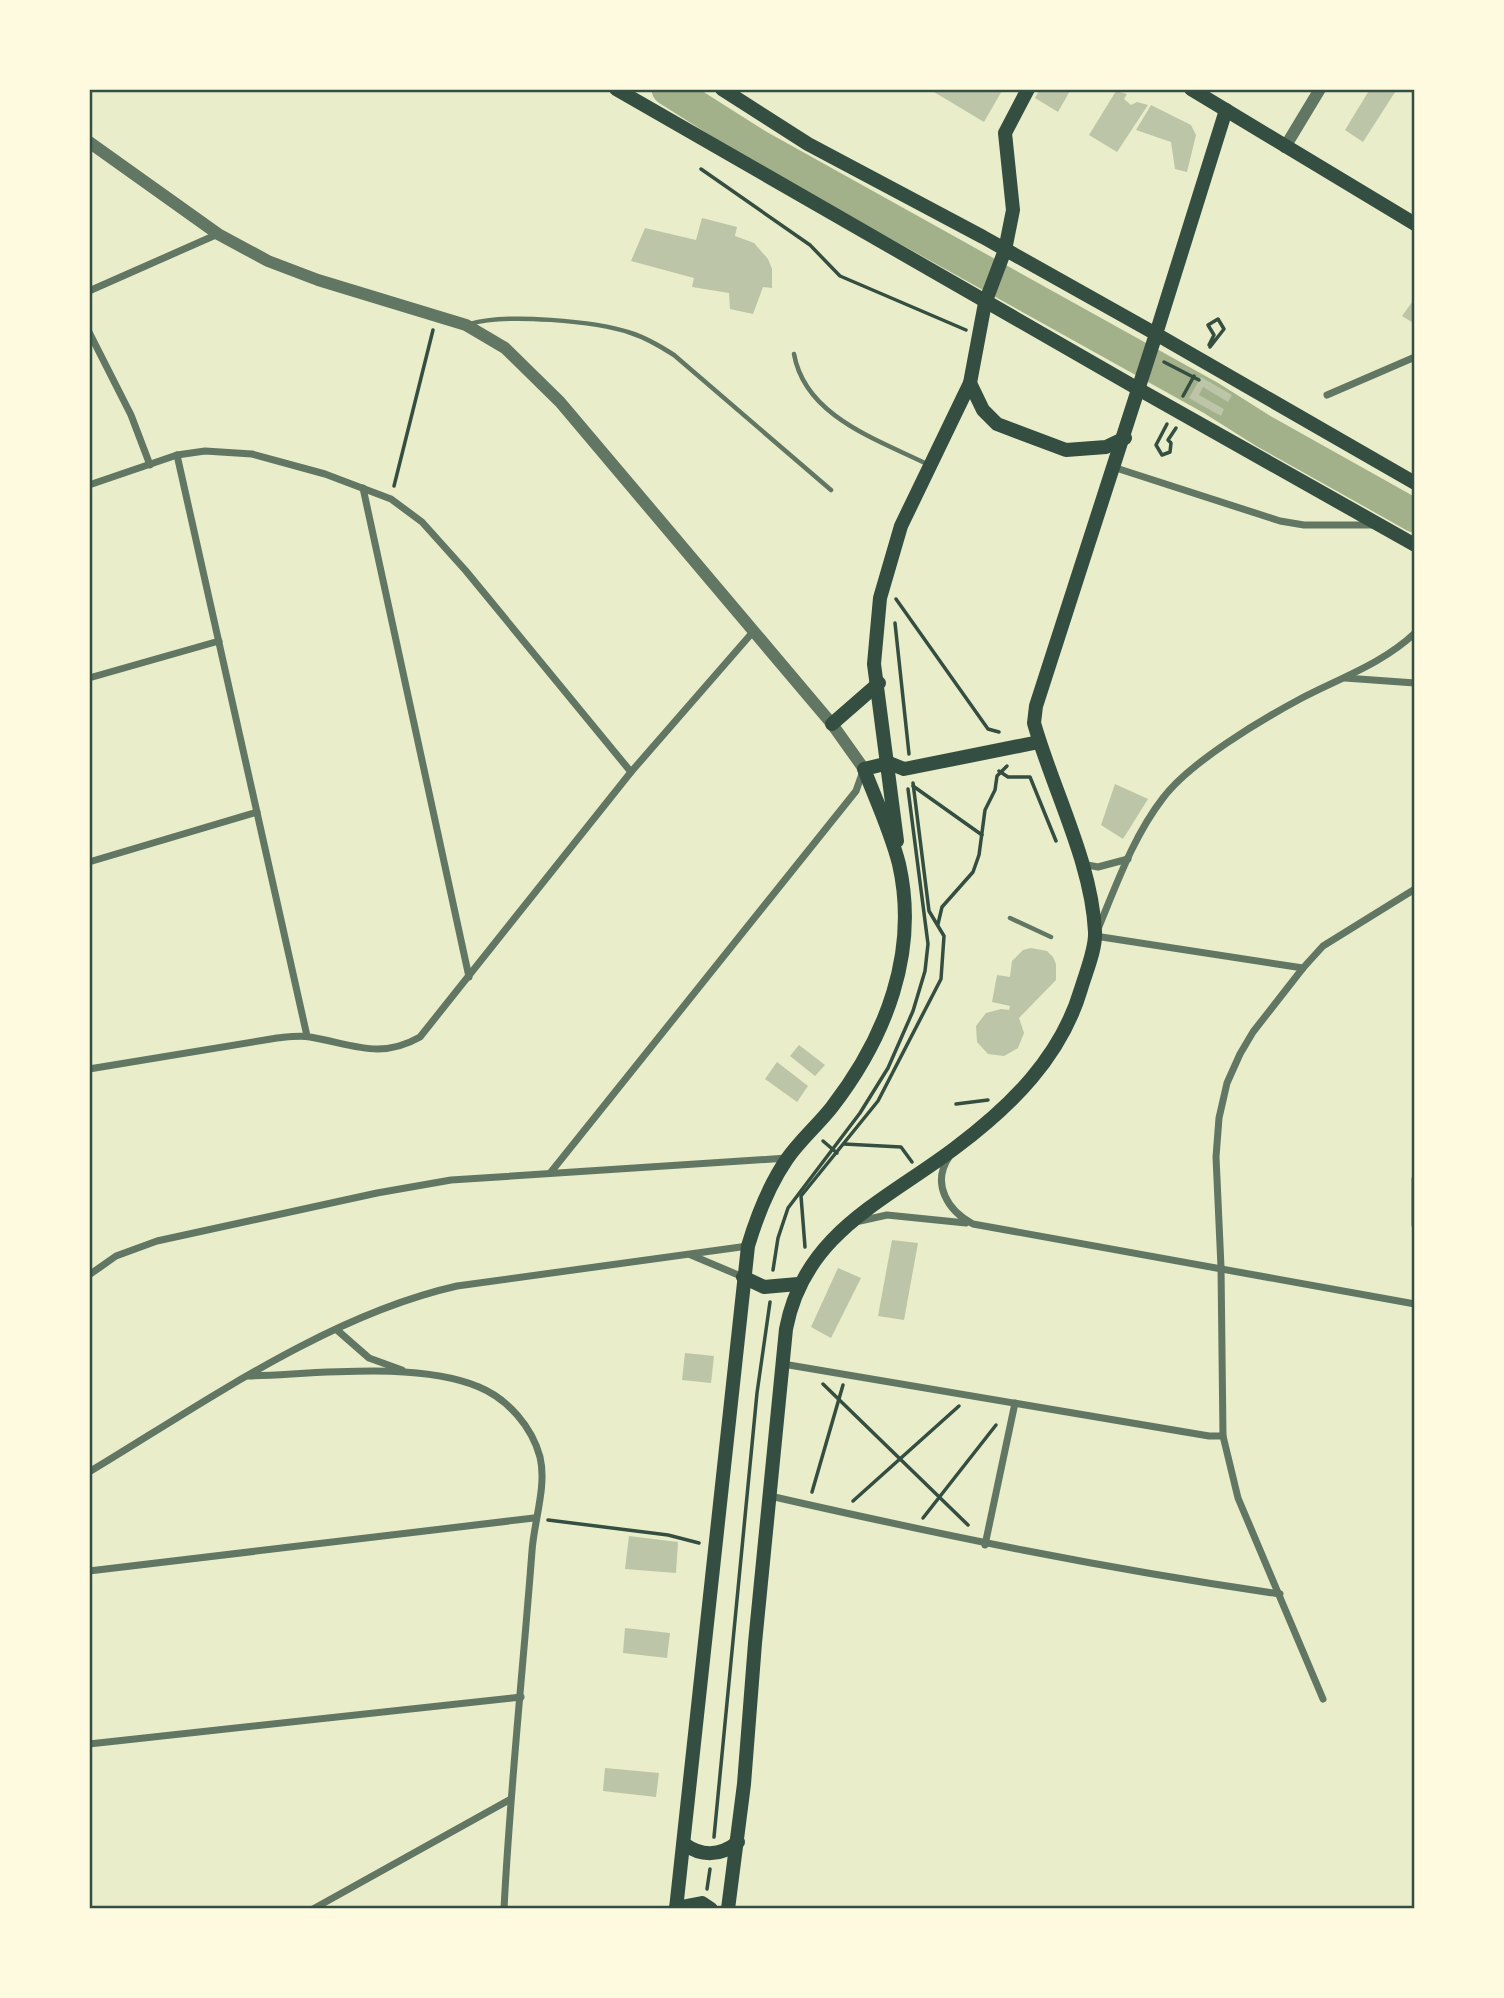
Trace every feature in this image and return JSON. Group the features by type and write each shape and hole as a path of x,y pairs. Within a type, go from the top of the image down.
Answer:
{"main road":[{"path":"616,89 985,303 1415,545"},
{"path":"722,89 808,144 1156,334 1415,483"},
{"path":"708,1906 694,1903 676,1909 748,1246 756,1219 788,1158 850,1082 892,998 906,934 906,901 899,866 879,683 874,664 884,580 901,526 970,383 985,303 1005,250 1013,210 1005,133 1028,89"},
{"path":"1191,89 1415,224"},
{"path":"729,1909 738,1842 790,1308 798,1284 846,1226 876,1200 953,1150 1014,1097 1045,1064 1061,1040 1075,1009 1096,936 1081,864 1034,723 1036,706 1116,467 1226,110"},
{"path":"970,383 983,411 997,424 1054,445 1081,450 1105,447 1125,438"},
{"path":"832,724 879,683"},
{"path":"899,866 864,769 889,763 904,769 1039,742"},
{"path":"743,1277 764,1287 798,1284"},
{"path":"684,1844 693,1851 712,1853 726,1850 738,1842"}],"street":[{"path":"1285,147 1320,89"},
{"path":"89,142 218,234 268,261 318,280 466,325 505,348 560,402 752,633 832,724 864,769 856,790 551,1172"},
{"path":"89,290 218,234"},
{"path":"89,332 131,415 150,465"},
{"path":"1327,395 1415,357"},
{"path":"89,485 177,455 205,452 251,454 391,499 422,522 466,571 631,772"},
{"path":"177,455 307,1036"},
{"path":"1116,467 1280,521 1304,525 1380,525"},
{"path":"363,488 470,977"},
{"path":"89,1069 257,1041 307,1036 384,1051 405,1046 420,1037 631,772 752,633"},
{"path":"1303,968 1096,936 1128,859 1165,795 1186,775 1267,717 1379,661 1415,633"},
{"path":"89,678 219,641"},
{"path":"1345,678 1415,683"},
{"path":"89,862 257,812"},
{"path":"1081,864 1098,867 1114,865 1128,859"},
{"path":"1323,1699 1238,1498 1223,1436 1222,1267 1216,1157 1219,1118 1227,1083 1253,1032 1303,968 1323,946 1415,889"},
{"path":"953,1150 945,1163 943,1192 949,1206 973,1224"},
{"path":"89,1275 116,1256 195,1231 451,1180 788,1158"},
{"path":"1415,1179 1415,1225"},
{"path":"846,1226 887,1215 973,1224 1415,1304"},
{"path":"89,1472 248,1376 337,1330 414,1296 457,1286 748,1246"},
{"path":"691,1255 743,1277"},
{"path":"337,1330 369,1358 406,1372 479,1387 500,1398 519,1417 532,1436 540,1458 542,1482 534,1518 521,1697 509,1800 504,1909"},
{"path":"783,1364 1209,1436 1223,1436"},
{"path":"248,1376 406,1372"},
{"path":"985,1545 1015,1403"},
{"path":"770,1496 985,1545 1134,1573 1280,1594"},
{"path":"89,1571 534,1518"},
{"path":"89,1744 521,1697"},
{"path":"313,1909 509,1800"}],"lane":[{"path":"466,325 496,317 526,318 611,327 654,342 674,355 831,490"},
{"path":"794,354 802,383 818,404 833,415 931,466"},
{"path":"1010,918 1051,937"}],"path":[{"path":"701,169 810,245 840,276 958,328 978,333"},
{"path":"391,499 437,315"},
{"path":"1210,347 1224,329 1218,319 1208,325 1214,335"},
{"path":"1150,353 1199,380"},
{"path":"1176,408 1197,372"},
{"path":"1168,439 1171,443 1170,452 1158,453 1156,444 1169,420"},
{"path":"999,771 1008,777 1030,778 1059,845"},
{"path":"913,786 982,835"},
{"path":"844,1144 901,1147 919,1172"},
{"path":"708,1906 757,1392 769,1306"},
{"path":"804,1366 939,1494 985,1545"},
{"path":"809,1504 838,1398 848,1373"},
{"path":"841,1512 972,1395"},
{"path":"916,1528 939,1494 1015,1403"},
{"path":"534,1518 668,1535 715,1547"}],"building":[{"path":"929,89 1003,89 984,122"},
{"path":"1040,89 1071,89 1058,112 1035,98"},
{"path":"1370,89 1397,89 1363,142 1345,130"},
{"path":"1116,91 1127,94 1124,99 1131,105 1137,102 1148,105 1117,152 1089,135"},
{"path":"1151,105 1191,125 1196,135 1187,172 1175,169 1171,142 1136,130"},
{"path":"702,218 737,227 735,236 754,243 768,259 772,269 772,288 763,287 753,314 730,309 729,293 692,287 694,278 631,261 645,228 696,240"},
{"path":"1415,298 1415,324 1402,316"},
{"path":"1201,377 1232,395 1228,402 1203,387 1199,395 1224,409 1221,416 1189,398"},
{"path":"1115,784 1148,799 1123,839 1101,825"},
{"path":"1031,948 1047,951 1053,957 1056,980 1019,1018 1024,1033 1018,1048 1004,1056 988,1054 977,1042 976,1026 986,1013 1009,1010 1010,1006 992,1002 997,975 1010,977 1012,961 1023,950"},
{"path":"799,1045 825,1065 815,1076 790,1056"},
{"path":"777,1062 808,1086 797,1102 765,1079"},
{"path":"892,1240 918,1243 904,1320 878,1316"},
{"path":"838,1268 861,1278 831,1338 811,1327"},
{"path":"685,1353 714,1356 711,1383 682,1380"},
{"path":"629,1536 678,1542 676,1573 625,1569"},
{"path":"625,1628 670,1633 667,1658 623,1653"},
{"path":"605,1768 659,1773 656,1797 603,1791"}],"waterway":[{"path":"668,89 758,146 1211,398 1265,432 1415,516"}]}
